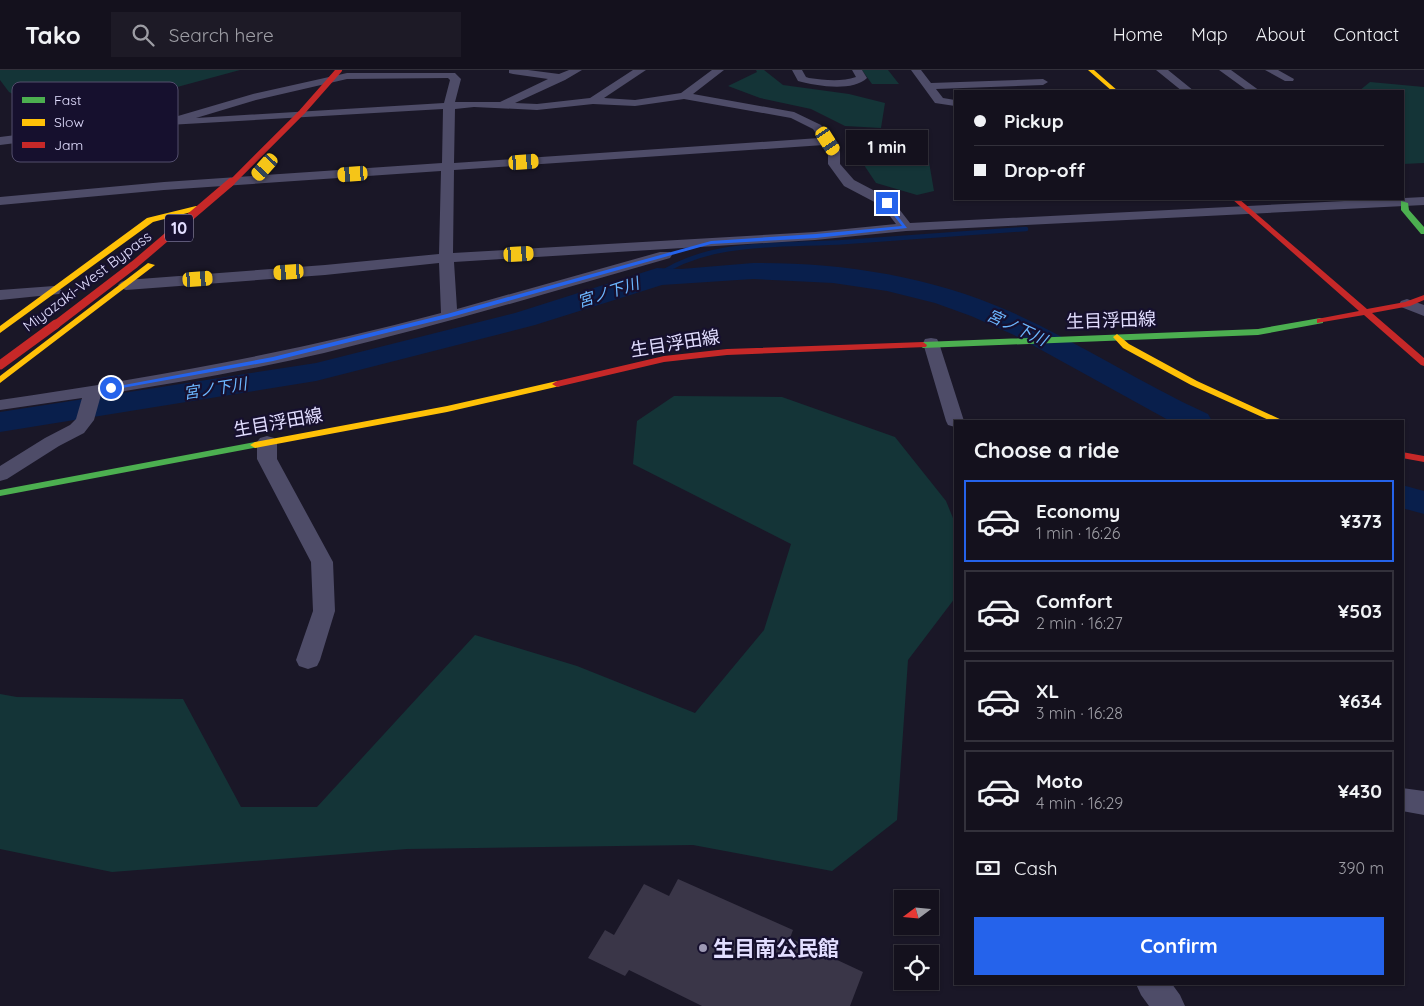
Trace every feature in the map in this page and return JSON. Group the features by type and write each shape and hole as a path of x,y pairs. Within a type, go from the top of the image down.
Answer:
{"main road":[{"path":"1091,70 1114,90"},
{"path":"284,146 304,125 335,72"},
{"name":"Miyazaki-West Bypass","path":"0,357 40,329 196,208 267,143 335,72"},
{"name":"Miyazaki-West Bypass","path":"0,365 153,250 203,208 295,120 335,72"},
{"path":"239,193 265,167"},
{"path":"1236,200 1424,363"},
{"path":"1404,202 1405,210 1424,232"},
{"path":"0,330 150,220 196,208"},
{"path":"0,380 164,254"},
{"name":"生目浮田線","path":"0,493 447,409 664,359 728,352 1258,332 1407,304 1424,297"},
{"path":"1117,337 1126,346 1194,383 1277,420"},
{"path":"1404,455 1424,459"}],"street":[{"path":"515,70 513,71 561,78"},
{"path":"500,105 577,70"},
{"path":"593,101 621,81 641,70"},
{"path":"684,96 719,70"},
{"path":"797,70 802,79 813,83 855,82 862,78 857,70"},
{"path":"916,70 939,101 954,103"},
{"path":"1032,70 1051,90"},
{"path":"1161,70 1188,90"},
{"path":"1224,70 1254,90"},
{"path":"1270,70 1289,79"},
{"path":"178,119 277,91 347,76 371,74 451,75 456,79 449,105 446,258 449,316"},
{"path":"927,86 1043,82"},
{"path":"178,122 449,105 537,106 593,101 635,103 684,96 794,115 817,127 834,151 834,164 849,184 887,203 906,227"},
{"path":"0,201 164,186 828,141"},
{"path":"126,285 325,270 446,258 816,236 906,227 1424,201"},
{"path":"0,405 92,396 273,359 449,316 711,243"},
{"path":"0,295 54,292"},
{"path":"1407,304 1424,312"},
{"path":"931,343 955,420"},
{"path":"0,475 52,442 77,429 85,420 92,396"},
{"path":"267,442 267,459 322,562 324,611 308,660"},
{"path":"1404,799 1424,802"},
{"path":"1153,985 1169,1006"}],"green space":[{"path":"0,70 240,70 178,87 178,82 12,82 12,94 0,80"},
{"path":"756,70 764,70 783,85 849,94 885,103 881,128 845,126 811,109 760,98 728,86 757,72"},
{"path":"862,70 888,70 899,84 872,84"},
{"path":"1370,82 1424,87 1424,163 1404,164 1404,90 1360,90"},
{"path":"897,154 929,162 934,191 917,195 876,183 860,159"},
{"path":"674,396 782,397 895,437 946,501 954,521 954,599 908,660 897,820 832,871 693,845 407,849 112,872 0,849 0,694 17,697 183,699 241,807 317,807 475,635 577,666 695,713 764,630 791,544 633,464 637,421"}],"building":[{"name":"生目南公民館","path":"678,879 793,930 790,938 863,972 850,1006 702,1006 629,970 625,976 588,958 605,930 614,935 644,884 669,896"}],"waterway":[{"path":"657,276 678,264 723,250 772,245 845,242 1026,229"},
{"name":"宮ノ下川","path":"0,422 316,372 525,319 651,280 657,276 681,277 721,272 769,271 817,273 868,280 906,287 963,303 1024,329 1194,420"},
{"name":"宮ノ下川","path":"1404,497 1424,503"}],"traffic: fast":[{"path":"1404,203 1405,210 1424,232"},
{"path":"923,345 1258,332 1320,321"},
{"path":"0,493 255,445"}],"traffic: slow":[{"path":"1091,70 1114,90"},
{"path":"0,330 150,220 196,208"},
{"path":"0,380 151,265"},
{"path":"1117,337 1126,346 1194,383 1277,420"},
{"path":"255,445 447,409 557,384"}],"traffic: jam":[{"path":"0,365 91,299 222,191 263,153 339,70"},
{"path":"1236,200 1424,363"},
{"path":"1320,321 1407,304 1424,297"},
{"path":"557,384 664,359 727,352 923,345"},
{"path":"1404,455 1424,459"}],"place":[{"name":"生目南公民館","path":"703,948"}],"route":[{"path":"111,388 273,359 449,316 711,243 816,236 906,227 887,203"}]}
